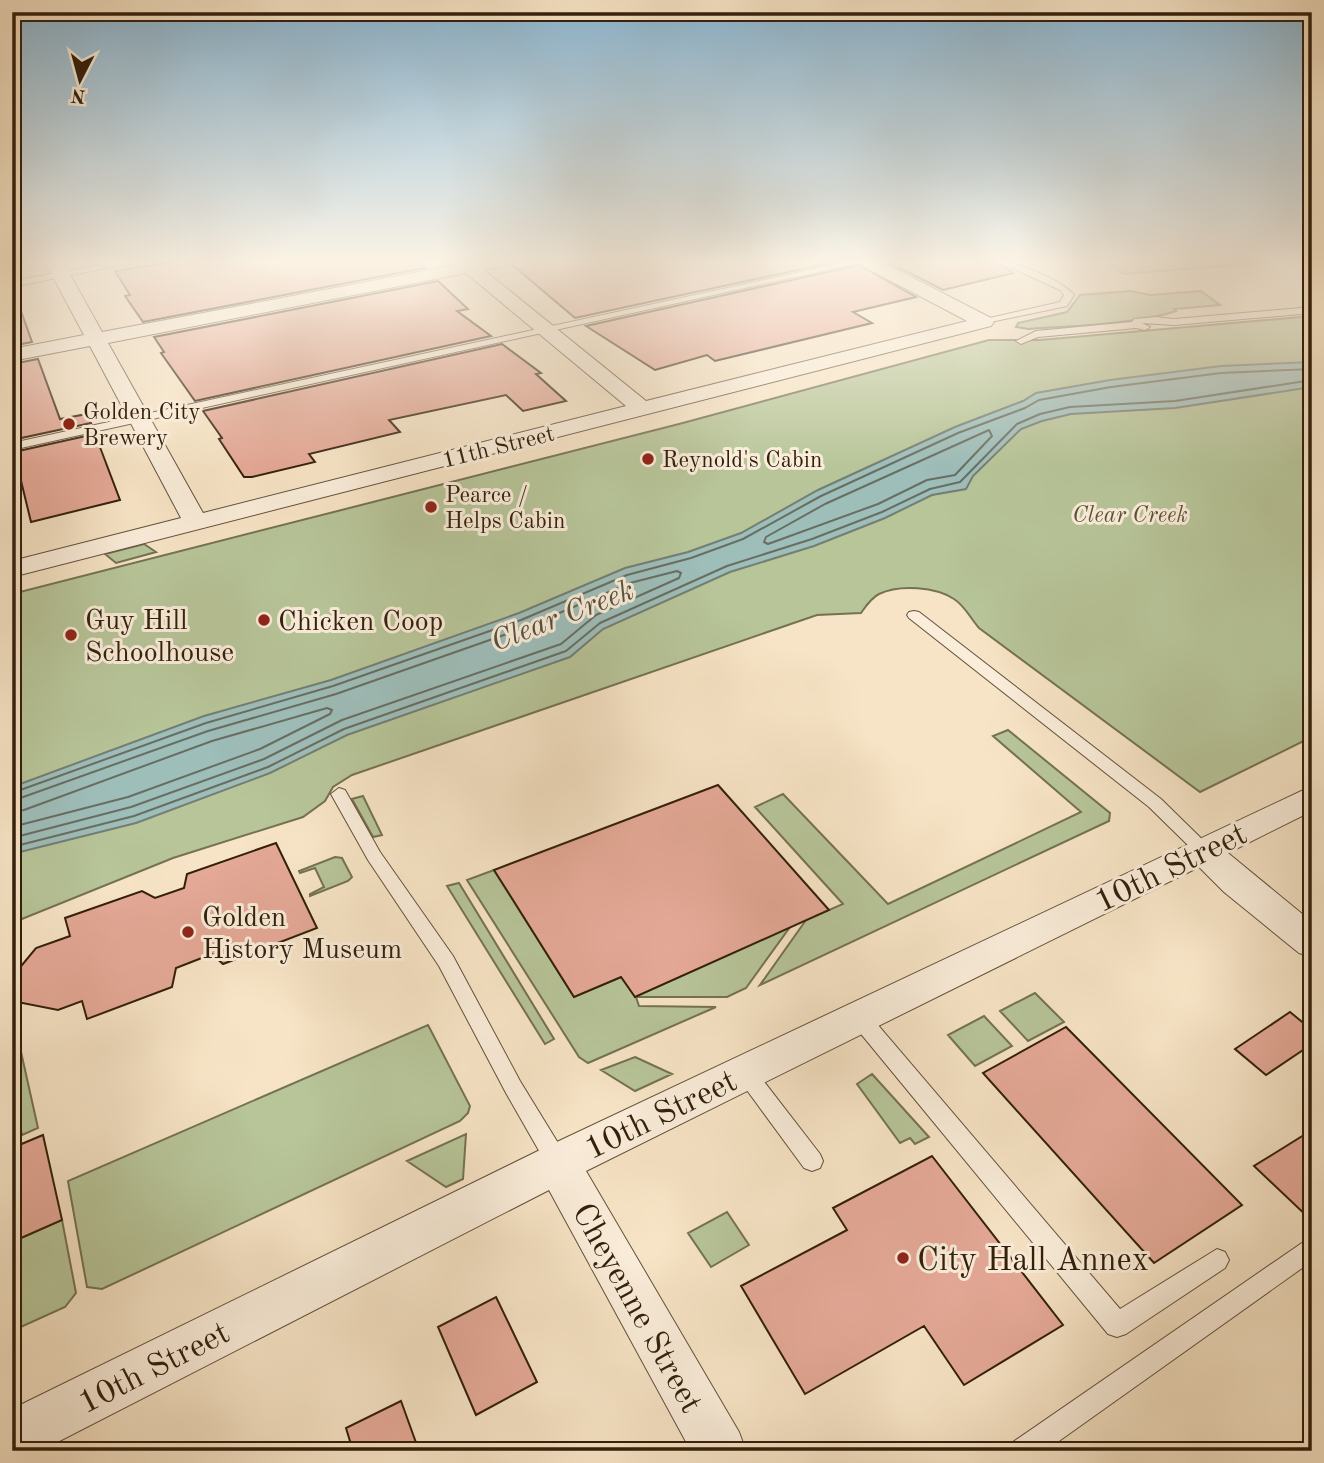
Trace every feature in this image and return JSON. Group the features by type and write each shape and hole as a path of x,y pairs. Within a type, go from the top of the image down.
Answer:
{"street":[{"path":"91,330 196,523"},
{"path":"12,355 139,330"},
{"path":"547,330 642,409"},
{"name":"11th Street","path":"12,569 951,330"},
{"name":"10th Street","path":"12,1437 558,1163 1312,797"},
{"path":"1203,850 1237,883 1312,943"},
{"name":"Cheyenne Street","path":"558,1163 720,1451"}],"lane":[{"path":"12,447 546,330"},
{"path":"1021,341 1036,334 1077,330"},
{"path":"914,615 1155,803 1203,850"},
{"path":"339,794 374,856 446,961 513,1087 558,1163"},
{"path":"859,1017 1117,1325 1217,1260"},
{"path":"745,1072 811,1161"},
{"path":"1022,1451 1312,1247"}],"green space":[{"name":"Clear Creek","path":"1150,330 1312,330 1312,737 1200,792 979,628 954,599 928,590 897,589 876,596 861,613 817,615 352,775 333,787 325,801 303,817 173,858 12,923 12,594 679,424 989,340 1040,340"},
{"path":"144,544 156,552 116,563 105,554"},
{"path":"1008,730 1110,813 1109,821 760,985 806,920 843,904 755,807 783,794 888,904 1081,812 993,736"},
{"path":"363,796 382,835 373,837 352,799"},
{"path":"335,857 342,858 352,877 310,896 324,887 315,868 300,873 299,871"},
{"path":"494,870 574,997 621,977 790,927 746,988 727,997 636,997 639,1006 716,1007 588,1063 579,1057 467,880"},
{"path":"459,883 554,1039 545,1044 447,886"},
{"path":"1035,993 1064,1022 1028,1041 1000,1011"},
{"path":"984,1016 1012,1046 975,1066 948,1035"},
{"path":"428,1025 470,1106 468,1113 460,1121 102,1289 87,1287 68,1181"},
{"path":"17,1034 38,1128 22,1135 12,1090 12,1035"},
{"path":"635,1057 672,1074 635,1091 601,1070"},
{"path":"872,1074 929,1137 915,1144 910,1138 900,1143 857,1084"},
{"path":"466,1134 463,1179 446,1187 407,1161"},
{"path":"727,1212 749,1245 711,1267 688,1233"},
{"path":"62,1220 76,1293 65,1307 12,1331 12,1242"}],"water":[{"name":"Clear Creek","path":"1312,362 1312,387 1175,408 1071,414 1042,421 1021,429 973,476 966,489 932,495 885,518 814,546 730,572 603,629 570,657 347,735 270,773 136,823 12,854 12,787 204,716 331,680 519,613 625,568 688,552 741,533 818,490 1036,393 1110,380 1221,366"}],"building":[{"path":"12,330 28,330 32,342 12,346"},
{"path":"188,330 483,330 491,336 195,401 161,353 164,352 154,337"},
{"path":"593,330 842,330 715,361 707,355 655,370"},
{"path":"502,344 541,373 536,374 566,401 523,411 506,395 389,420 400,432 309,454 315,462 252,477 244,477 203,411"},
{"path":"38,359 60,419 87,414 91,423 12,440 12,364"},
{"path":"95,434 120,500 31,522 14,452"},
{"path":"718,785 829,910 635,997 621,977 574,997 494,870"},
{"name":"Golden History Museum","path":"276,843 317,928 223,964 212,954 176,968 172,987 87,1019 82,1001 58,1010 12,1001 12,977 36,948 70,936 65,918 142,891 155,898 184,888 187,874"},
{"path":"1290,1012 1312,1030 1312,1044 1266,1075 1235,1049"},
{"path":"1066,1027 1242,1205 1154,1263 983,1073"},
{"path":"1312,1130 1312,1221 1254,1166"},
{"path":"43,1135 62,1220 12,1242 12,1148"},
{"name":"City Hall Annex","path":"932,1156 1063,1325 964,1385 924,1326 805,1394 741,1286 847,1230 833,1208"},
{"path":"496,1297 537,1382 476,1415 438,1327"},
{"path":"401,1401 419,1451 353,1451 346,1428"}],"place":[{"name":"Golden City Brewery","path":"69,424"},
{"name":"Reynold's Cabin","path":"648,459"},
{"name":"Pearce / Helps Cabin","path":"431,507"},
{"name":"Chicken Coop","path":"264,620"},
{"name":"Guy Hill Schoolhouse","path":"71,635"},
{"name":"Golden History Museum","path":"188,932"},
{"name":"City Hall Annex","path":"903,1258"}]}
